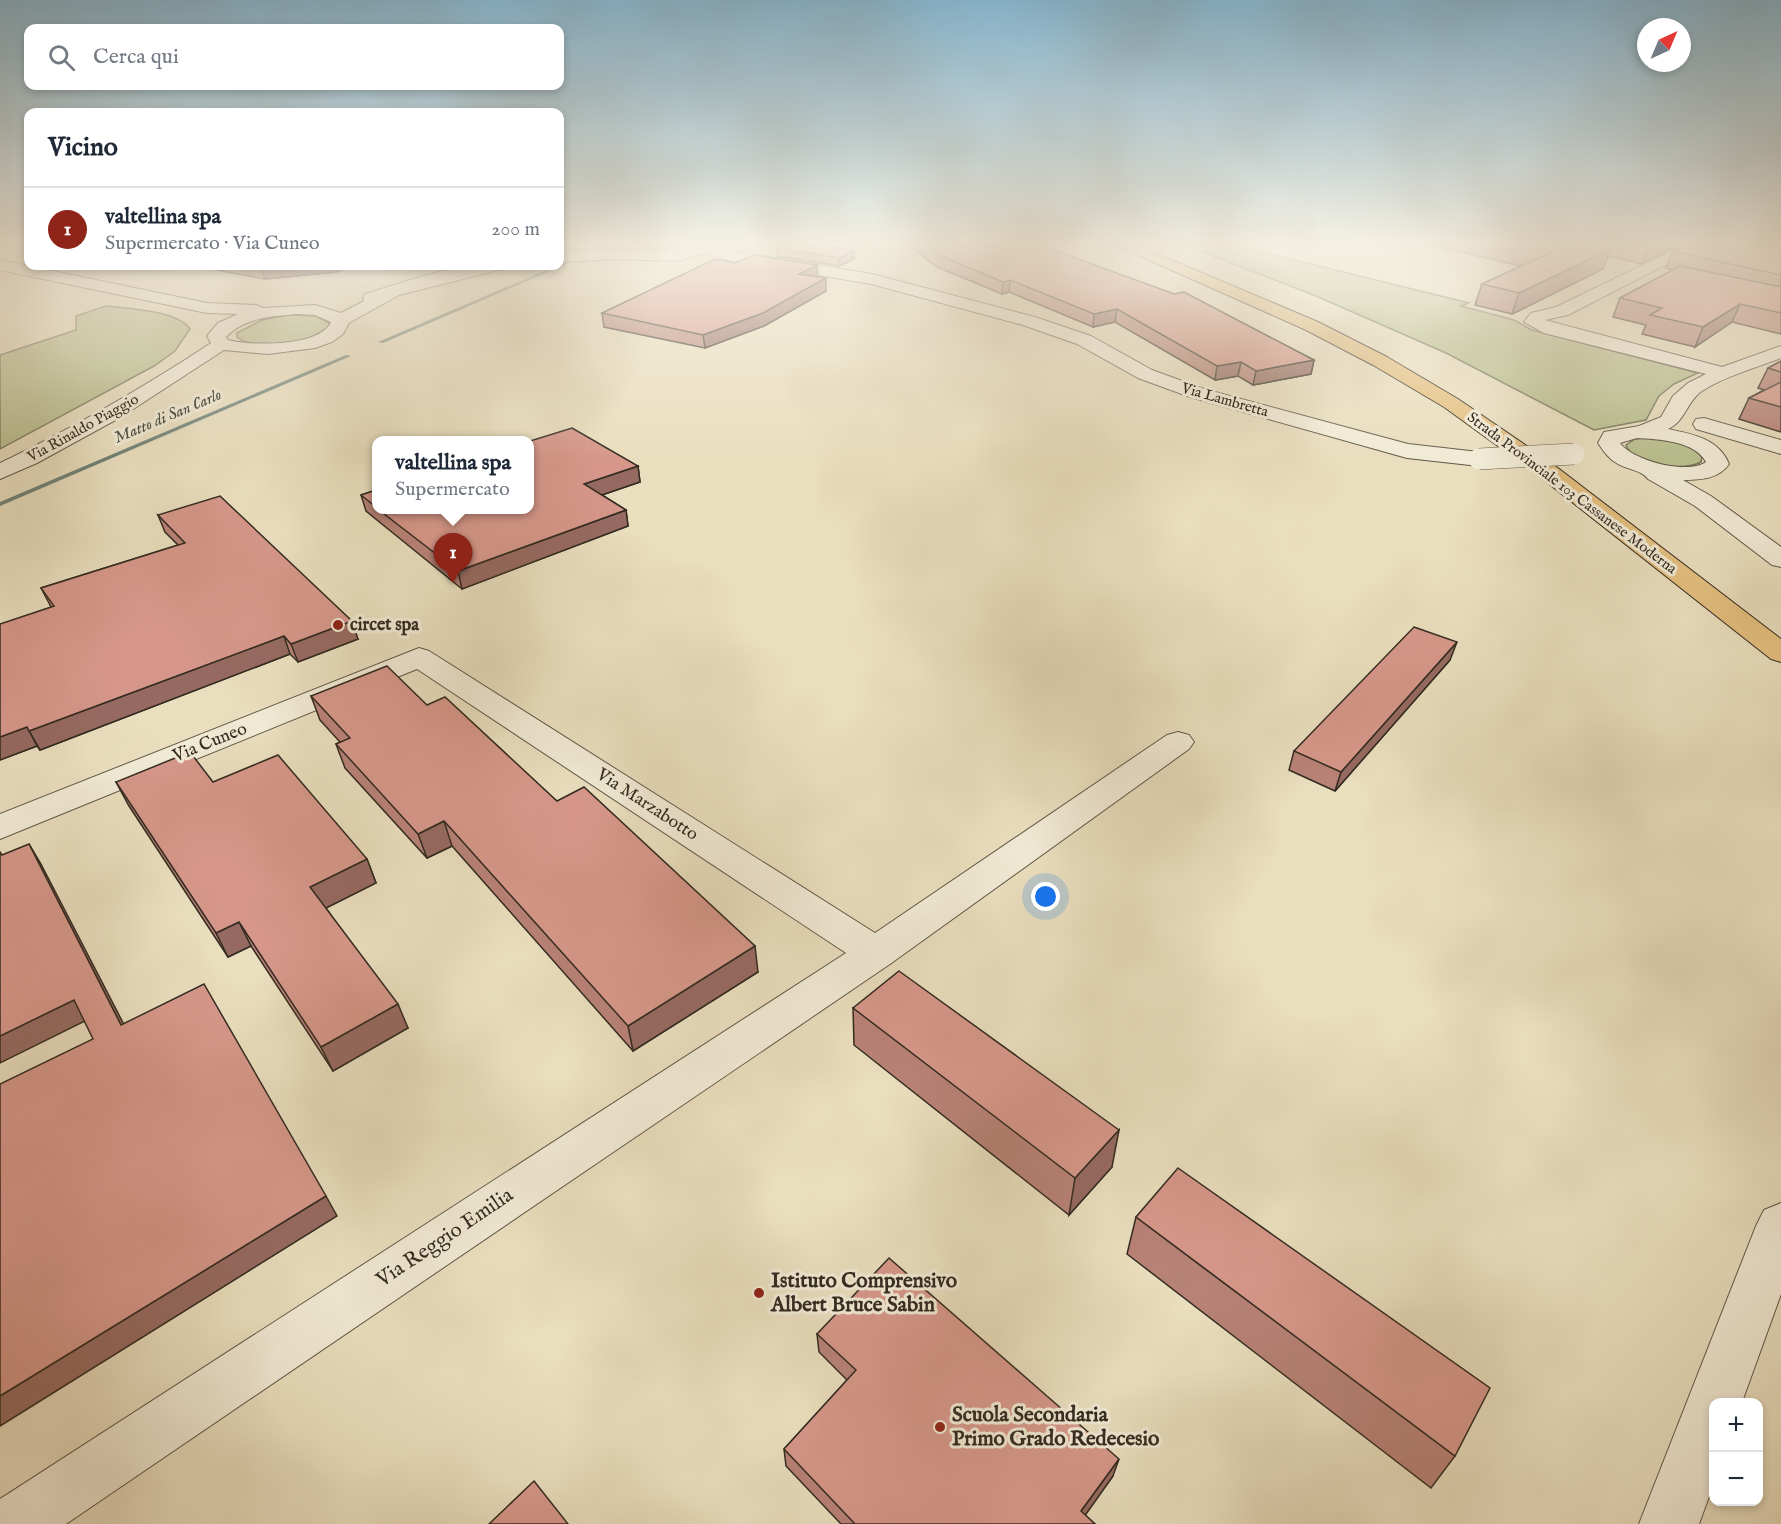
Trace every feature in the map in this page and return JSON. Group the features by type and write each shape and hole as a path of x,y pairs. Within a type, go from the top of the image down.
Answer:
{"highway":[{"name":"Strada Provinciale 103 Cassanese Moderna","path":"1291,316 1380,361 1451,403 1542,467 1781,653"},
{"name":"Strada Provinciale 103 Cassanese Moderna","path":"1314,316 1438,380 1541,446 1726,585"}],"street":[{"path":"217,316 220,319 222,336"},
{"name":"Via Rinaldo Piaggio","path":"0,472 165,382 245,318 255,316"},
{"name":"Via Rinaldo Piaggio","path":"336,316 341,320"},
{"name":"Via Rinaldo Piaggio","path":"165,382 255,350 284,348 316,340 337,330 341,320 348,316"},
{"name":"Via Lambretta","path":"1007,316 1060,330 1099,347 1145,374 1197,393 1407,451 1479,459 1574,454 1598,455 1673,472 1702,447"},
{"path":"1546,316 1533,320 1538,326 1724,373"},
{"name":"Via Rinaldo Piaggio","path":"222,336 255,350"},
{"path":"1642,432 1669,421 1683,396 1724,373 1781,352"},
{"path":"1748,364 1781,373"},
{"path":"1669,421 1702,447 1781,447"},
{"path":"1642,432 1702,447 1781,452"},
{"name":"Via Lambretta","path":"1574,454 1609,444 1616,435 1642,432"},
{"path":"1609,444 1615,453 1703,501 1781,559"},
{"path":"1702,447 1697,490 1703,501"},
{"name":"Via Cuneo","path":"0,827 419,657"},
{"name":"Via Marzabotto","path":"419,657 876,953"},
{"name":"Via Reggio Emilia","path":"14,1524 876,953 1178,742"},
{"path":"1669,1524 1780,1234"}],"green space":[{"path":"76,316 169,316 184,323 190,329 175,351 154,366 0,449 0,355 76,330"},
{"path":"283,316 316,316 329,323 328,327 308,338 270,346 246,342 237,337 237,333 262,320"},
{"path":"1362,316 1499,316 1514,320 1532,330 1698,373 1674,384 1659,396 1646,420 1594,430 1446,353"},
{"path":"1645,438 1683,444 1702,457 1701,462 1693,465 1672,466 1638,458 1630,452 1626,445 1635,439"}],"building":[{"path":"616,316 754,316 703,335"},
{"path":"1129,316 1230,316 1314,360 1256,371 1241,362 1217,366"},
{"path":"1655,316 1721,316 1703,327"},
{"path":"1781,361 1781,372 1768,368"},
{"path":"1781,382 1781,407 1749,398"},
{"path":"572,428 638,466 584,484 626,510 458,571 384,514 534,514 534,440"},
{"path":"372,491 372,504 361,495"},
{"path":"220,496 352,621 291,644 284,636 29,731 27,727 0,737 0,624 54,606 41,588 185,543 158,515"},
{"path":"1414,627 1457,642 1341,772 1294,751"},
{"path":"387,666 427,705 445,697 557,801 584,787 755,946 628,1026 444,821 418,834 336,744 350,738 311,696"},
{"path":"190,752 213,782 278,755 367,859 310,887 398,1004 321,1047 239,922 216,933 116,782"},
{"path":"29,844 121,1025 204,984 326,1196 0,1396 0,1084 93,1039 74,1000 0,1036 0,852 2,855"},
{"path":"899,971 1119,1130 1075,1178 853,1008"},
{"path":"1178,1168 1490,1388 1455,1456 1136,1217"},
{"name":"Scuola Secondaria Primo Grado Redecesio","path":"889,1258 1119,1459 1081,1511 1095,1524 855,1524 784,1449 856,1370 817,1334"},
{"path":"534,1481 568,1524 489,1524"}],"waterway":[{"name":"Matto di San Carlo","path":"381,342 442,316"},
{"name":"Matto di San Carlo","path":"0,504 348,356"}],"place":[{"name":"valtellina spa","path":"453,583"},
{"name":"circet spa","path":"338,625"},
{"name":"Istituto Comprensivo Albert Bruce Sabin","path":"759,1293"},
{"name":"Scuola Secondaria Primo Grado Redecesio","path":"940,1427"}]}
